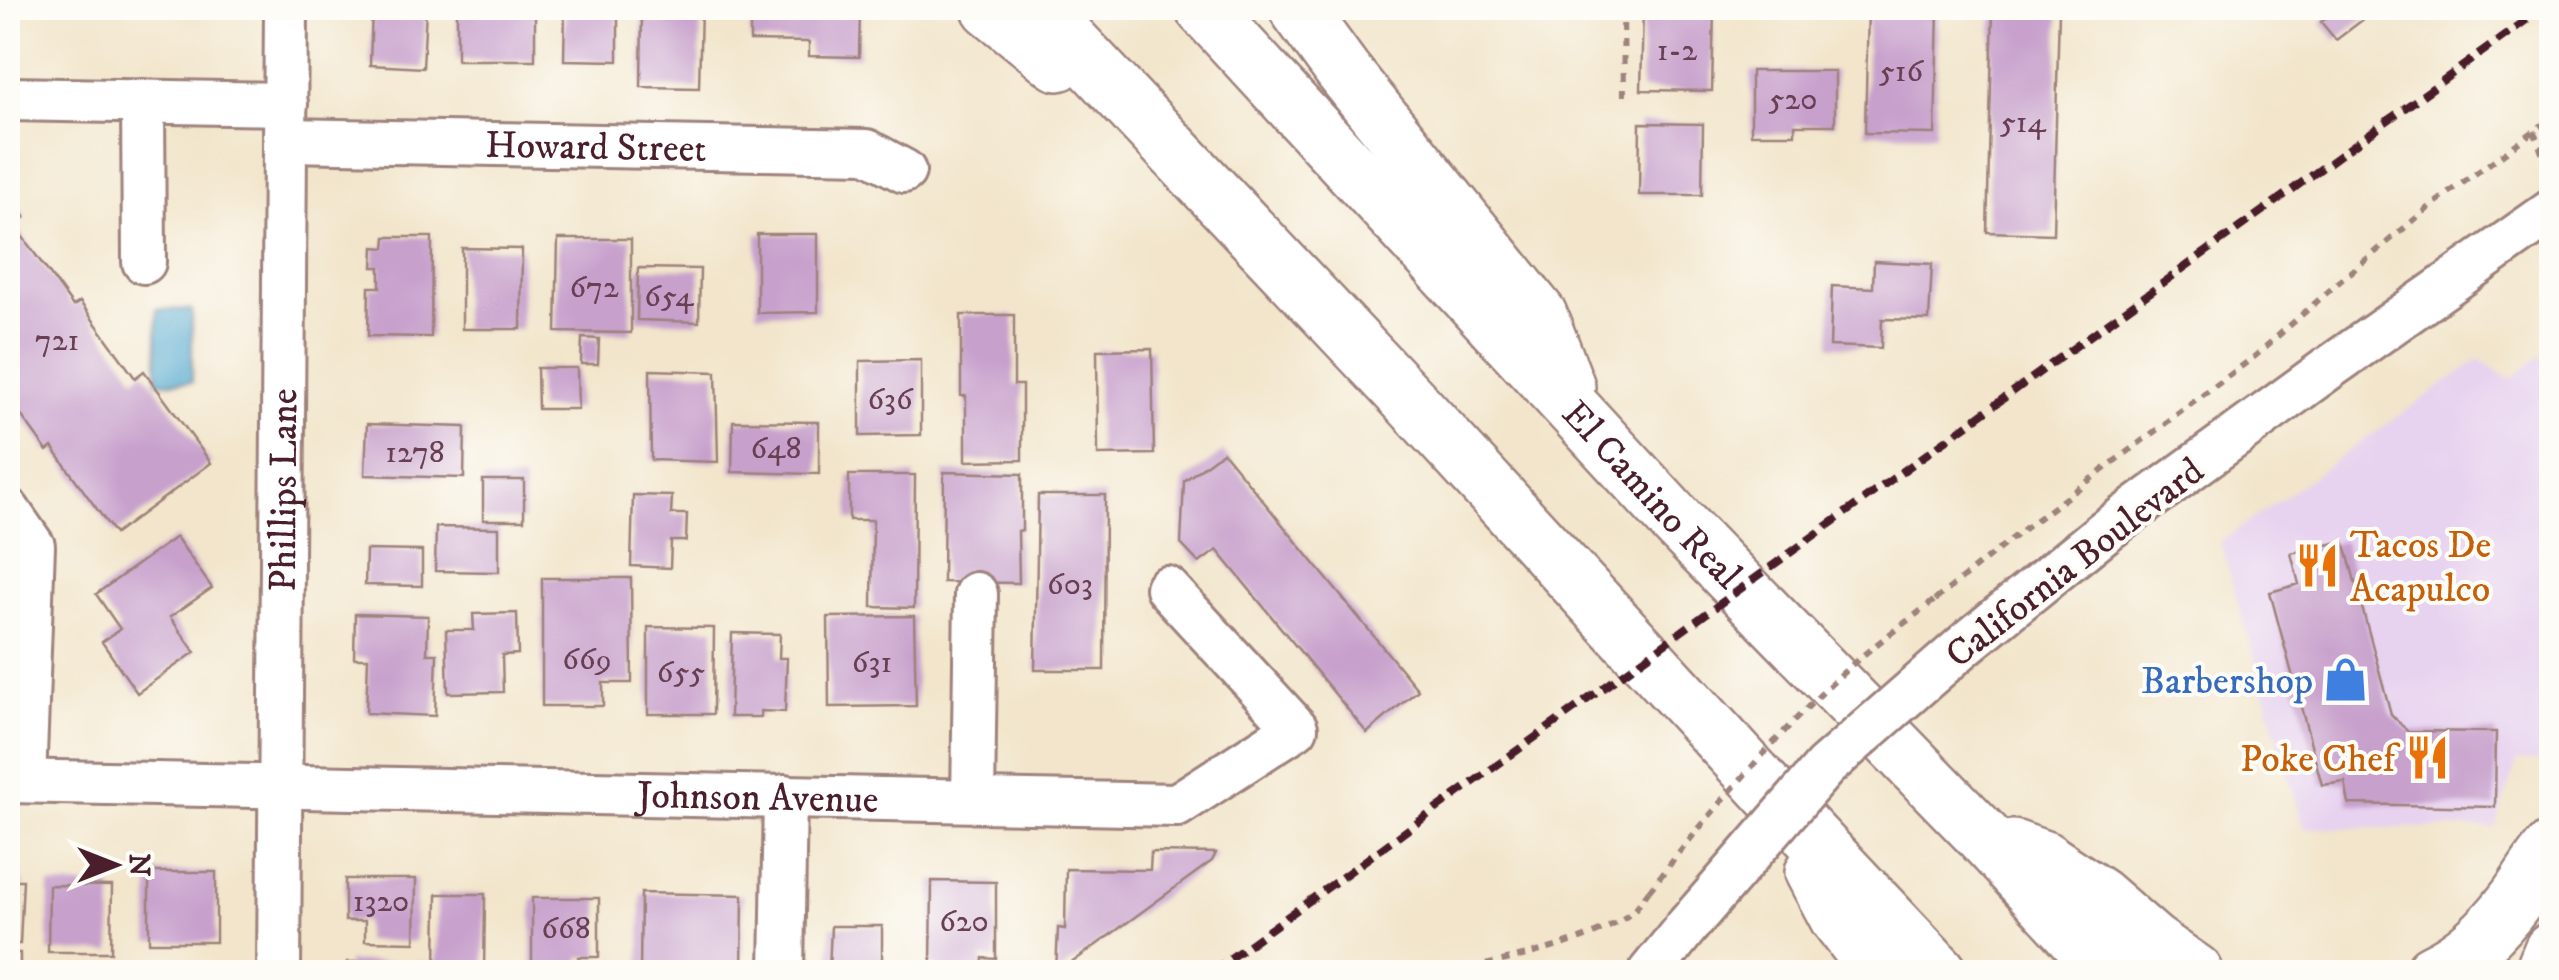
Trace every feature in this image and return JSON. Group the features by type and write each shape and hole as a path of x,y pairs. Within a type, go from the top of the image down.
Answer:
{"highway":[{"path":"990,8 1174,152"},
{"path":"1039,8 1409,400 1938,972"},
{"name":"El Camino Real","path":"1203,8 1579,418 2109,972"},
{"path":"1297,8 1366,101 1539,315 1579,418"},
{"path":"1775,798 1837,917 1880,972"},
{"path":"1983,836 2044,859 2099,896 2152,942 2195,972"},
{"path":"2434,972 2485,936 2552,850"},
{"path":"2543,972 2552,950"}],"street":[{"name":"Phillips Lane","path":"279,972 286,8"},
{"name":"Howard Street","path":"8,99 143,101 286,122 867,151 904,171"},
{"path":"143,101 144,262"},
{"name":"California Boulevard","path":"1650,972 1825,767 1967,643 2121,520 2552,211"},
{"path":"8,510 32,546 16,781"},
{"name":"Johnson Avenue","path":"16,781 1176,805 1296,728 1167,588"},
{"path":"974,800 976,594"},
{"path":"782,972 784,796"}],"path":[{"path":"1623,8 1624,100"},
{"path":"1456,972 1568,942 1612,926 1634,911 1704,821 1779,736 1847,669 2028,526 2254,357 2416,219 2552,118"},
{"path":"2534,131 2552,178"}],"shaded area":[{"path":"2551,347 2551,762 2517,761 2495,828 2304,828 2220,542 2479,359 2511,379"}],"water":[{"path":"157,309 192,310 192,382 157,382"}],"building":[{"path":"372,8 426,8 423,68 370,65"},
{"path":"457,8 535,8 535,60 457,60"},
{"path":"565,8 618,8 618,61 564,60"},
{"path":"642,8 701,8 699,88 641,87"},
{"path":"750,8 860,8 859,57 809,56 809,42 750,41"},
{"path":"1643,8 1714,8 1712,91 1641,90"},
{"path":"1868,8 1938,8 1935,134 1865,133"},
{"path":"1993,8 2059,10 2053,234 1987,232"},
{"path":"2336,8 2368,8 2365,10 2369,15 2336,40 2321,22"},
{"path":"1751,71 1835,71 1835,125 1795,125 1795,134 1751,134"},
{"path":"1640,123 1703,124 1702,195 1639,195"},
{"path":"8,194 25,217 14,225 73,306 80,302 135,378 144,371 211,463 115,534 52,447 47,451 8,397"},
{"path":"757,234 818,234 818,312 757,313"},
{"path":"386,237 432,237 431,337 368,336 369,287 380,287 380,267 373,267 374,247 385,248"},
{"path":"558,239 631,239 631,333 556,332"},
{"path":"462,248 522,249 521,329 462,329"},
{"path":"1874,261 1932,264 1929,320 1882,319 1881,348 1830,346 1832,286 1873,288"},
{"path":"638,268 700,269 699,322 637,320"},
{"path":"961,315 1014,315 1014,385 1022,385 1022,460 966,461"},
{"path":"582,338 599,339 598,364 581,364"},
{"path":"1152,349 1154,454 1098,455 1097,350"},
{"path":"921,360 921,435 860,436 860,361"},
{"path":"537,368 577,368 578,409 538,409"},
{"path":"650,370 716,372 718,462 651,460"},
{"path":"733,421 819,422 819,474 732,472"},
{"path":"367,424 465,427 464,478 365,475"},
{"path":"1223,452 1418,690 1367,733 1217,550 1199,563 1181,544 1184,481"},
{"path":"944,472 1022,474 1019,583 943,582"},
{"path":"849,475 915,475 914,608 872,607 873,520 849,520"},
{"path":"483,480 524,480 524,520 483,520"},
{"path":"633,495 672,496 671,514 687,514 686,541 671,541 670,568 631,566"},
{"path":"1038,495 1105,495 1104,670 1035,670"},
{"path":"436,527 499,528 499,572 435,571"},
{"path":"176,537 212,588 170,617 195,652 137,693 102,642 120,629 96,594"},
{"path":"2344,541 2391,714 2408,731 2496,732 2495,807 2349,804 2345,782 2322,785 2270,592 2299,584 2291,553"},
{"path":"366,550 422,551 422,586 365,585"},
{"path":"542,578 631,578 632,683 603,683 603,706 542,706"},
{"path":"517,613 518,654 502,655 503,692 448,693 446,630 474,630 473,614"},
{"path":"355,614 428,616 427,654 437,654 435,716 366,713 368,658 354,658"},
{"path":"914,616 916,706 829,707 828,617"},
{"path":"648,627 714,628 713,714 648,714"},
{"path":"732,633 780,634 779,658 787,658 785,712 761,711 761,717 730,717"},
{"path":"1151,852 1216,853 1212,861 1056,972 1058,928 1065,929 1066,869 1150,870"},
{"path":"149,872 216,872 216,942 149,942"},
{"path":"345,879 416,879 415,942 365,941 365,921 345,921"},
{"path":"8,880 23,880 20,944 8,944"},
{"path":"932,881 996,882 996,959 983,958 982,972 940,972 941,966 931,966"},
{"path":"49,885 112,886 111,952 48,952"},
{"path":"641,893 743,895 742,972 640,972"},
{"path":"437,894 485,894 484,972 436,972"},
{"path":"532,898 599,898 599,957 579,957 579,967 532,967"},
{"path":"831,926 882,926 882,972 829,972"},
{"path":"8,953 20,953 20,972 8,972"},
{"path":"347,962 425,962 425,972 347,972"},
{"path":"126,963 149,963 149,972 126,972"},
{"path":"600,967 623,967 623,972 600,972"}],"railway":[{"path":"1211,972 2543,8"}],"place":[{"name":"Tacos De Acapulco","path":"2317,566"},
{"name":"Barbershop","path":"2346,680"},
{"name":"Poke Chef","path":"2428,758"}]}
